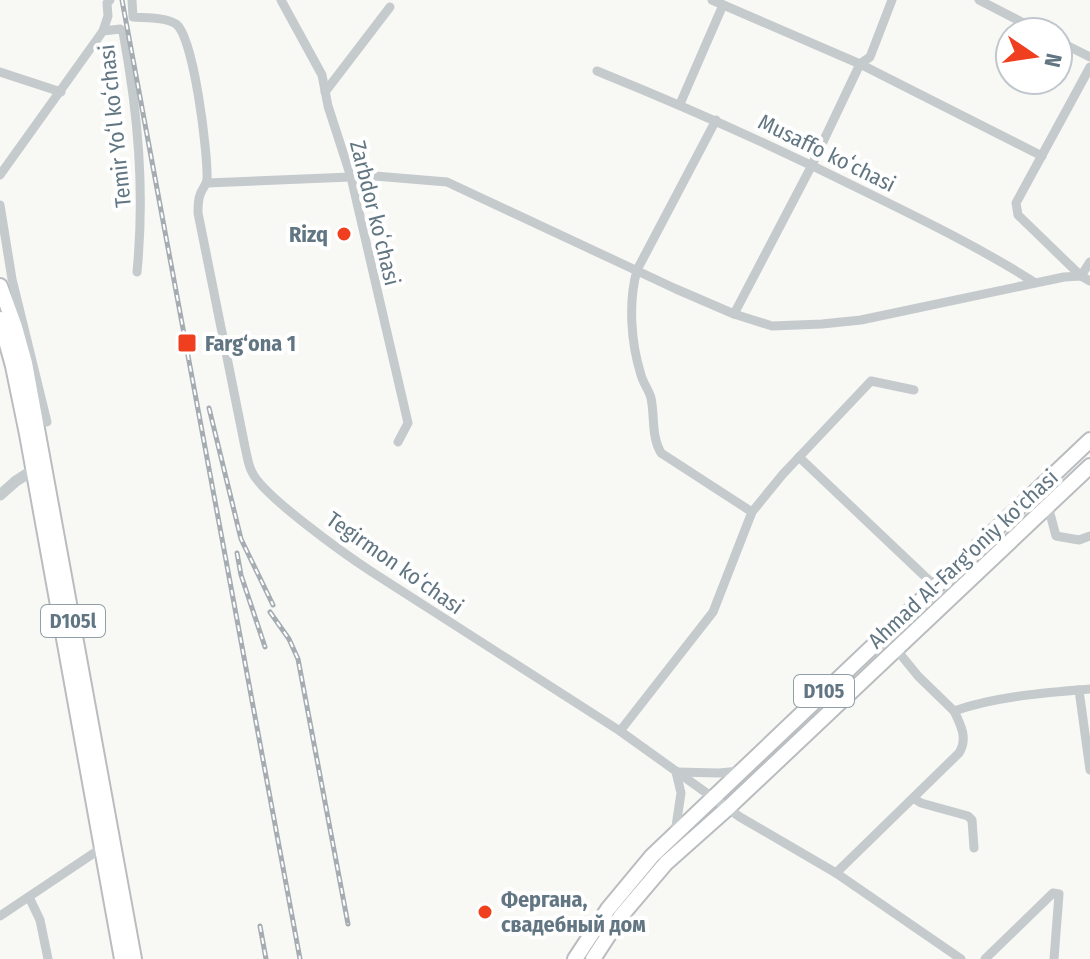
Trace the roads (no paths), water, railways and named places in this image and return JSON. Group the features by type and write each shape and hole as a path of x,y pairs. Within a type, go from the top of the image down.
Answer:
{"highway":[{"name":"D105l","path":"0,286 22,351 68,668 122,959"},
{"name":"D105l","path":"0,319 39,467 134,959"},
{"name":"Ahmad Al-Farg'oniy ko'chasi","path":"575,959 629,883 675,833 1090,440"},
{"name":"Ahmad Al-Farg'oniy ko'chasi","path":"593,959 621,916 658,872 1090,466"}],"street":[{"name":"Tegirmon koʻchasi","path":"132,0 133,17 168,21 177,25 184,36 198,94 207,183 199,197 198,213 252,472 262,486 336,547 620,731 774,839 836,873 961,959"},
{"name":"Zarbdor koʻchasi","path":"281,0 322,75 351,177 408,423 398,442"},
{"path":"712,0 860,64 1042,156"},
{"path":"734,314 812,165 860,64 870,57 892,0"},
{"path":"979,0 1010,16"},
{"path":"103,31 108,16 105,1"},
{"path":"680,104 723,5"},
{"path":"325,92 390,7"},
{"name":"Temir Yoʻl koʻchasi","path":"0,175 103,31 115,28 123,32 133,90 142,219 137,272"},
{"path":"1086,279 1018,215 1016,203 1090,67"},
{"name":"Musaffo koʻchasi","path":"597,71 680,104 812,165 983,249 1034,282"},
{"path":"0,72 61,92"},
{"path":"716,120 637,270 631,316 641,375 651,397 655,443 661,453 752,512"},
{"path":"207,183 351,177 447,182 734,314 772,326 822,324 940,305 1034,282 1086,279"},
{"path":"0,205 12,279 47,422"},
{"path":"1086,279 1090,262"},
{"path":"620,731 713,612 752,512 799,457 871,381 914,390"},
{"path":"799,457 935,586"},
{"path":"0,495 39,467"},
{"path":"1048,506 1056,536 1079,540 1090,536"},
{"path":"836,873 963,747 962,726 954,711 896,649"},
{"path":"954,711 1012,698 1085,690 1090,770"},
{"path":"675,833 681,793 676,772 740,771"},
{"path":"913,798 968,816 972,820 974,848"},
{"path":"0,916 103,847"},
{"path":"985,959 1053,893 1059,894 1054,959"},
{"path":"29,897 40,920 48,959"}],"railway":[{"path":"122,0 300,959"},
{"path":"209,408 241,539 273,605"},
{"path":"237,553 241,575 265,647"},
{"path":"270,612 289,639 298,659 348,924"},
{"path":"260,926 266,959"}],"place":[{"name":"Rizq","path":"344,234"},
{"name":"Farg‘ona 1","path":"187,343"},
{"name":"Фергана, свадебный дом","path":"485,912"}]}
